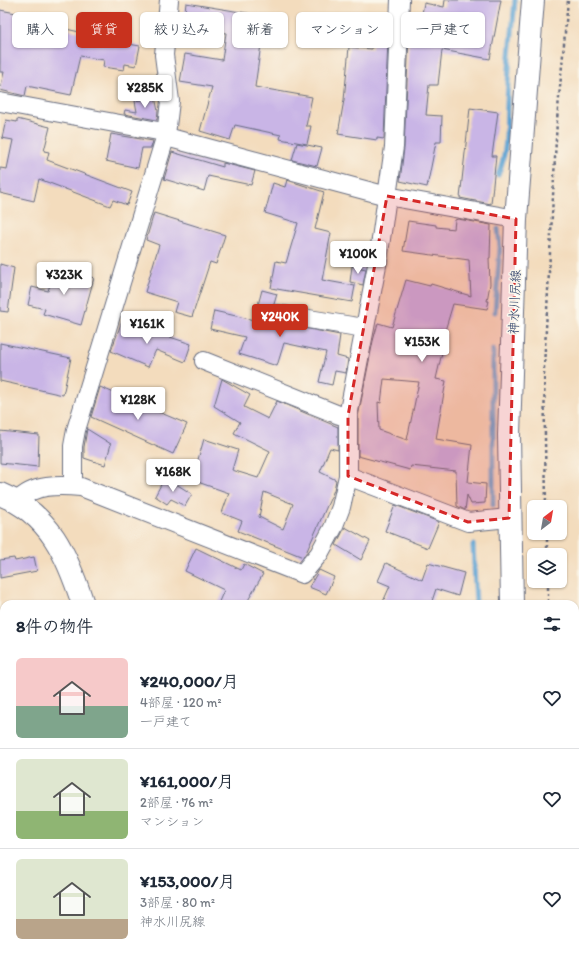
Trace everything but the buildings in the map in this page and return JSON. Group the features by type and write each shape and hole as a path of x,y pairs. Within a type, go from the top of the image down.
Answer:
{"main road":[{"name":"神水川尻線","path":"512,600 509,518 509,435 516,219 533,0"},
{"path":"9,497 46,526 58,543 74,576 82,600"}],"street":[{"path":"73,486 73,446 76,430 166,135 170,101 164,55 169,0"},
{"path":"9,497 44,487 81,487 302,574 319,554 334,528 341,507 348,476 348,416 378,260 394,147 400,0"},
{"path":"0,102 158,131 174,139 387,196 516,219"},
{"path":"278,314 364,328"},
{"path":"204,361 339,415 348,416"},
{"path":"348,476 468,522 509,518"}],"path":[{"path":"546,500 544,367 557,120 568,0"},
{"path":"548,588 548,600"}],"highlighted area":[{"path":"387,196 516,219 509,518 468,522 348,476 348,416"}],"waterway":[{"path":"498,175 506,140 508,79 515,0"},
{"path":"495,312 500,247 498,229"},
{"path":"493,349 493,505"},
{"path":"473,545 476,600"}]}
